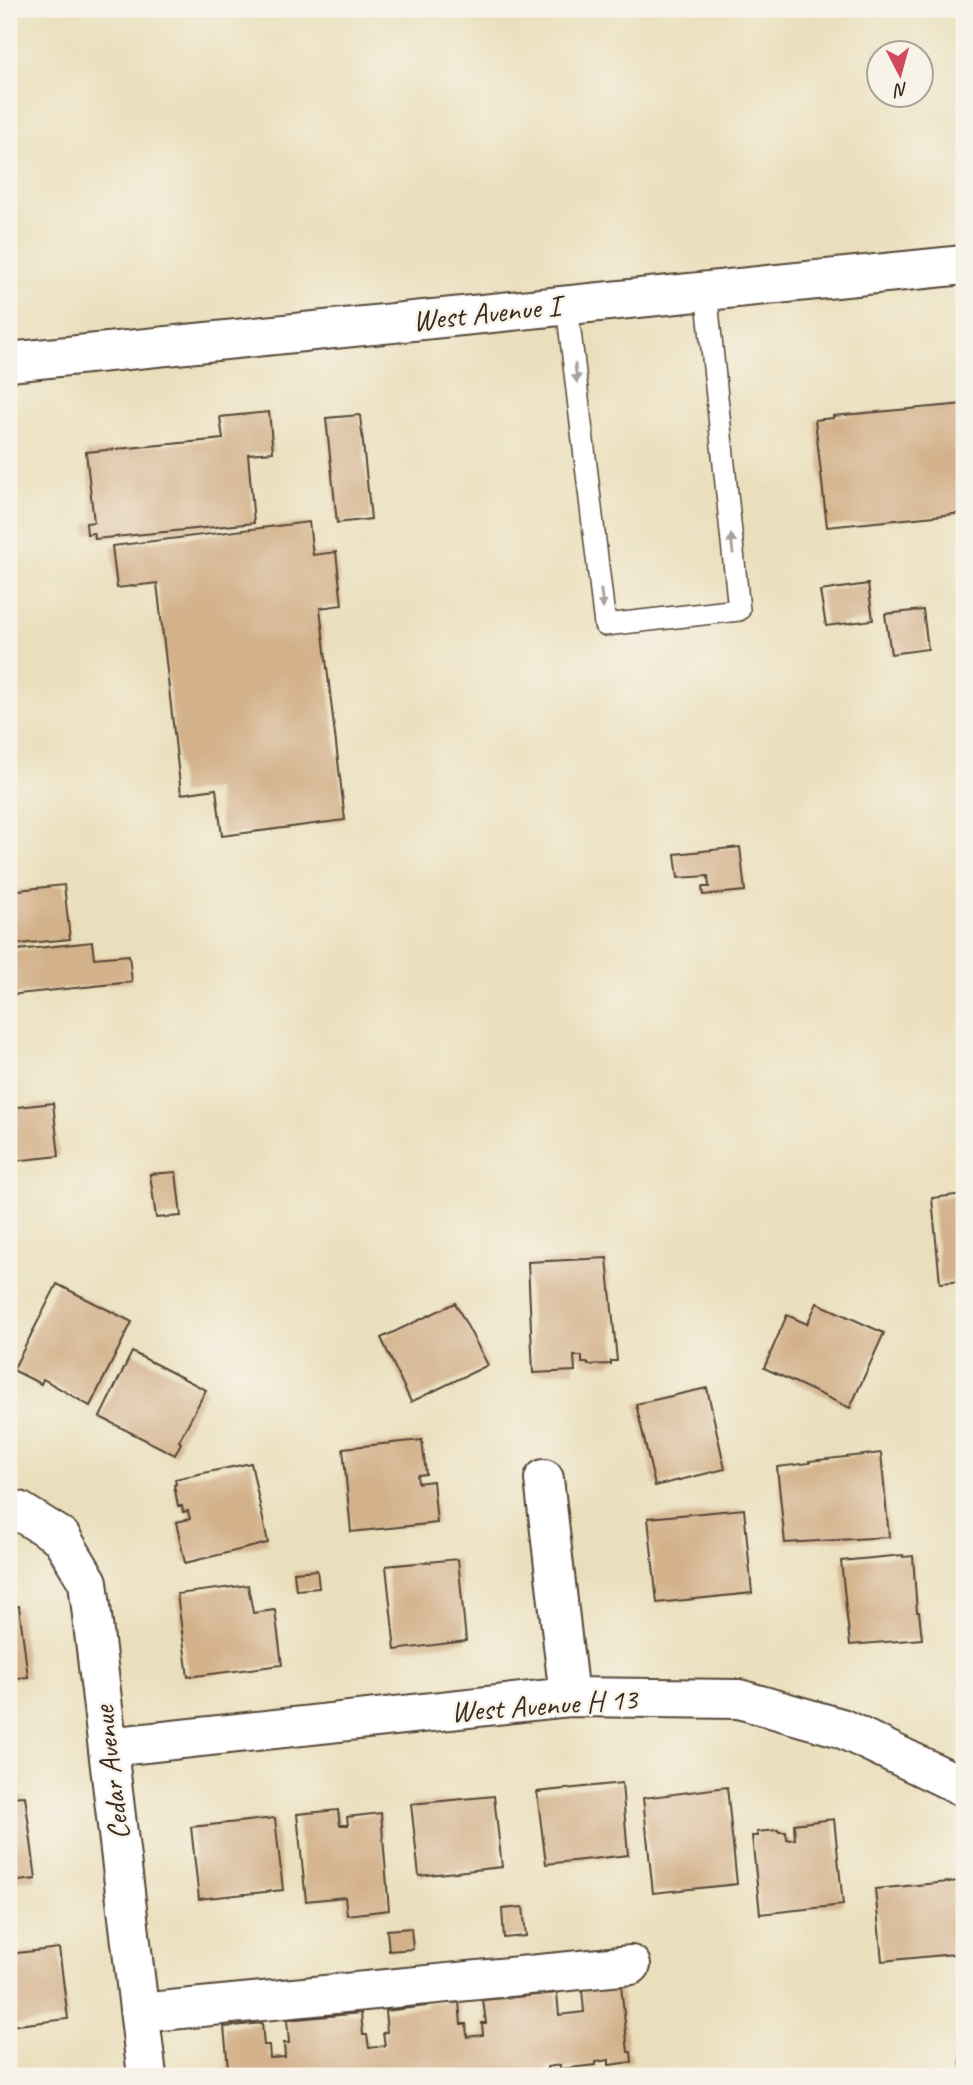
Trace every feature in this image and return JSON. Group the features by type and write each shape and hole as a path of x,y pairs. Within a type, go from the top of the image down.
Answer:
{"street":[{"name":"West Avenue I","path":"9,362 964,265"},
{"path":"544,1479 569,1697"},
{"name":"Cedar Avenue","path":"9,1510 19,1511 61,1537 88,1582 147,2076"},
{"name":"West Avenue H 13","path":"108,1747 569,1697 740,1699 841,1728 964,1787"},
{"path":"140,2012 631,1965"}],"lane":[{"path":"567,306 605,625 726,612 739,610 706,290"}],"building":[{"path":"964,404 964,513 827,527 815,420"},
{"path":"269,412 273,452 248,454 254,523 95,539 94,533 87,534 86,523 94,522 86,452 223,439 220,417"},
{"path":"360,415 371,519 337,523 326,418"},
{"path":"309,522 313,555 336,552 342,605 320,608 345,820 222,836 216,789 181,794 157,583 117,588 112,546"},
{"path":"868,584 873,620 826,626 820,591"},
{"path":"923,610 928,649 891,654 885,614"},
{"path":"740,847 745,891 703,895 702,887 709,887 708,876 678,878 675,854"},
{"path":"64,885 70,939 9,945 9,891"},
{"path":"92,942 94,958 129,955 132,982 9,995 9,951"},
{"path":"53,1103 59,1156 14,1161 9,1108"},
{"path":"176,1172 181,1216 156,1218 150,1174"},
{"path":"964,1194 964,1281 940,1283 932,1198"},
{"path":"607,1258 617,1361 611,1361 611,1364 588,1365 582,1363 582,1356 574,1356 575,1371 533,1373 528,1262"},
{"path":"57,1284 132,1322 90,1406 43,1379 41,1384 13,1370"},
{"path":"455,1303 488,1365 411,1402 381,1338"},
{"path":"817,1303 884,1333 850,1408 764,1368 787,1315 807,1324"},
{"path":"132,1352 206,1390 179,1441 181,1443 175,1455 100,1417"},
{"path":"707,1388 725,1469 655,1486 636,1404"},
{"path":"422,1440 426,1474 417,1475 418,1483 433,1481 437,1523 351,1532 343,1448"},
{"path":"881,1453 889,1537 785,1543 777,1467"},
{"path":"251,1463 268,1543 185,1563 176,1522 190,1519 188,1511 183,1512 182,1506 178,1506 175,1479"},
{"path":"744,1509 752,1593 657,1603 648,1518"},
{"path":"913,1556 922,1639 850,1645 841,1561"},
{"path":"458,1559 466,1641 395,1650 386,1566"},
{"path":"317,1570 319,1588 296,1590 294,1572"},
{"path":"248,1585 253,1613 275,1610 282,1665 188,1677 177,1594"},
{"path":"19,1606 28,1677 9,1679 9,1608"},
{"path":"622,1783 628,1855 546,1864 537,1792"},
{"path":"727,1787 737,1884 653,1893 643,1798"},
{"path":"25,1796 36,1879 9,1882 9,1797"},
{"path":"494,1796 502,1867 419,1876 411,1804"},
{"path":"338,1810 340,1825 348,1825 347,1817 381,1813 389,1910 347,1915 345,1897 306,1901 297,1814"},
{"path":"275,1818 283,1890 199,1899 191,1827"},
{"path":"834,1819 843,1905 760,1914 752,1836 758,1836 757,1832 778,1830 786,1832 787,1840 795,1839 794,1824"},
{"path":"959,1881 964,1953 882,1961 875,1889"},
{"path":"523,1907 526,1936 504,1938 502,1909"},
{"path":"411,1928 413,1949 389,1951 387,1930"},
{"path":"59,1948 68,2019 9,2026 9,1954"},
{"path":"621,1985 628,2052 631,2052 632,2062 609,2065 609,2060 596,2062 596,2065 560,2069 560,2065 547,2067 547,2071 511,2074 511,2070 497,2071 498,2076 224,2076 223,2068 228,2068 224,2027 262,2023 264,2045 269,2045 270,2058 285,2057 284,2043 289,2043 287,2020 361,2013 363,2035 367,2035 369,2048 385,2046 385,2011 453,2000 454,2003 459,2002 461,2024 466,2024 467,2037 483,2035 482,2023 486,2023 483,2000 557,1993 559,2015 584,2012 582,1989"},
{"path":"964,2053 964,2071 961,2071 960,2054"}]}
